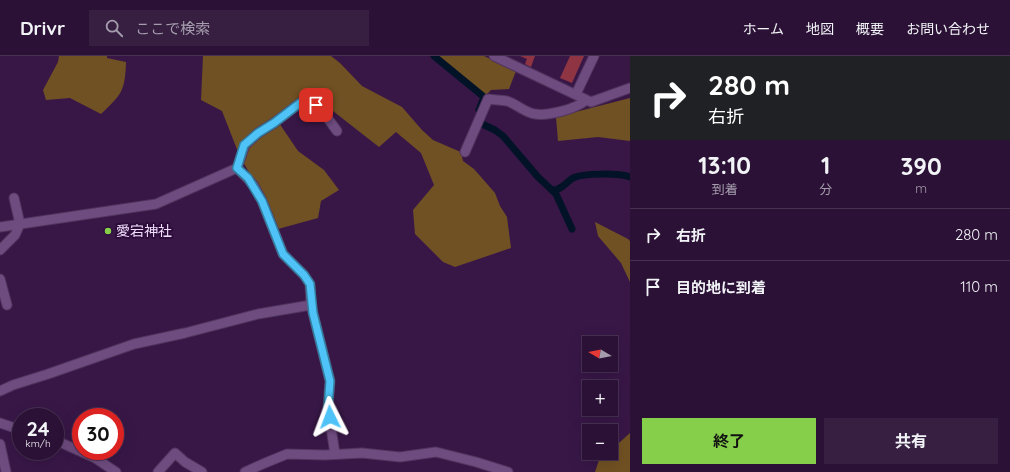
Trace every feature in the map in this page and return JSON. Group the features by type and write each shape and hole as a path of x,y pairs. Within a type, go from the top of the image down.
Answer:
{"street":[{"path":"494,56 590,102 630,88"},
{"path":"576,94 594,56"},
{"path":"465,152 488,99 506,101 534,114 561,111 580,105 586,100"},
{"path":"0,226 156,204 237,168 244,145 300,103 307,102 316,105 321,109 337,131"},
{"path":"237,168 248,178 262,201 283,254 308,279 311,289 311,305 330,381 328,408 335,454"},
{"path":"0,250 15,235 20,224 14,198"},
{"path":"0,279 7,305"},
{"path":"0,391 13,385 134,344 185,333 258,314 311,305"},
{"path":"0,423 12,427"},
{"path":"0,444 6,472"},
{"path":"64,444 94,458 116,472"},
{"path":"246,472 287,454 362,454 400,457 436,452 508,472"},
{"path":"158,472 175,453 185,462 202,472"}],"shaded area":[{"path":"59,56 107,56 107,58 126,62 125,80 121,91 114,102 101,114 70,98 46,100 43,90 58,62"},
{"path":"203,56 331,56 340,63 362,86 402,107 433,140 463,153 463,161 474,169 495,193 500,206 507,217 511,248 455,267 443,262 415,234 413,210 434,185 421,153 396,132 379,147 315,97 305,101 277,120 298,151 324,170 339,190 321,201 318,218 278,229 265,199 240,157 222,111 201,100"},
{"path":"437,56 484,56 516,71 509,89 491,90 485,96"},
{"path":"630,98 630,141 598,137 558,141 556,117"},
{"path":"595,222 630,241 630,282 621,263 598,236"},
{"path":"630,433 630,472 595,472 599,460 618,460 618,444"}],"building":[{"path":"520,56 535,56 531,67 525,64 527,59"},
{"path":"570,56 584,56 572,83 560,78"}],"waterway":[{"path":"434,56 484,97 479,110"},
{"path":"482,124 495,130 503,136 538,177 556,194 572,229"},
{"path":"552,190 561,188 573,178 578,176 610,174 630,177"}],"place":[{"name":"愛宕神社","path":"108,231"}],"route":[{"path":"316,105 307,102 300,103 258,133 244,145 237,168 254,186 272,223 283,254 308,279 310,284 312,295 311,305 330,381 328,408 330,417"}]}
